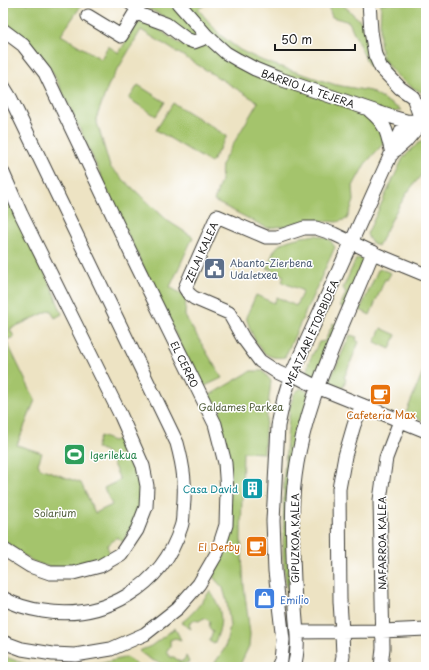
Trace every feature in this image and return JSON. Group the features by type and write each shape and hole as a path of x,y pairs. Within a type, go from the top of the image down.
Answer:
{"street":[{"name":"BARRIO LA TEJERA","path":"178,3 206,35 226,53 255,70 368,109 406,120 424,122"},
{"path":"369,3 375,55 382,68 400,88 413,98 424,122"},
{"path":"88,16 121,36 133,8 166,24 186,40 194,42 202,39 206,35"},
{"name":"EL CERRO","path":"3,30 23,45 45,73 137,266 215,424 225,462 227,491 226,525 214,559 199,584 178,608 145,634 111,649 75,655 53,654 22,649 3,642"},
{"path":"3,86 177,443 185,483 182,526 173,547 160,566 145,583 127,596 111,605 95,610 58,614 31,609 3,598"},
{"path":"368,109 381,120 385,128 392,154"},
{"name":"MEATZARI ETORBIDEA","path":"278,667 281,660 283,640 273,521 278,426 284,398 291,376 406,120"},
{"name":"MEATZARI ETORBIDEA","path":"392,154 424,122"},
{"path":"3,173 24,221 121,416 143,466 147,486 146,507 137,530 121,554 100,566 73,573 50,573 30,566 3,549"},
{"name":"ZELAI KALEA","path":"351,242 316,228 304,228 277,237 266,237 218,216 185,288 194,298 229,313 243,338 260,361 277,372 317,386 426,431"},
{"path":"351,242 426,276"},
{"name":"GIPUZKOA KALEA","path":"294,667 298,655 295,609 293,498 297,463 303,434 317,386 373,252"},
{"path":"341,667 343,656 340,601 340,489 345,456 362,405"},
{"name":"NAFARROA KALEA","path":"381,667 382,631 380,500 386,458 400,421"},
{"path":"297,632 426,629"}],"green space":[{"path":"3,3 83,3 61,35 101,59 108,46 119,53 135,26 140,22 146,23 158,29 185,46 204,47 196,36 191,38 167,18 140,3 208,3 198,9 220,35 240,50 263,61 336,85 370,91 401,110 371,120 376,123 383,139 383,144 365,164 353,186 354,201 347,219 337,222 308,220 285,226 267,228 214,201 221,180 222,163 258,102 141,30 108,86 96,119 110,167 168,221 193,237 170,287 186,297 185,316 222,378 201,388 53,73 35,48 20,34 3,24"},
{"path":"327,3 341,3 366,26 402,97 378,76 368,64 349,22 332,17"},
{"path":"381,3 426,3 426,94 420,92 396,75 384,59 380,40"},
{"path":"138,85 165,102 156,116 129,99"},
{"path":"173,103 227,136 211,163 156,130"},
{"path":"426,139 426,169 407,193 378,246 371,242 367,234 403,158 417,144"},
{"name":"Solarium","path":"3,183 54,293 62,314 55,318 51,310 10,329 14,337 6,340 35,400 17,445 42,453 38,464 40,468 81,483 95,513 112,505 104,488 120,480 110,457 105,451 96,448 100,436 113,441 126,437 141,471 142,506 123,542 117,537 107,546 110,554 91,563 80,566 59,568 39,564 26,557 6,542 3,542"},
{"path":"316,235 329,239 335,247 285,357 277,358 271,356 266,354 260,348 251,332 246,317 256,295 274,303 277,297 296,306 303,291 282,282 284,276 267,268 273,252 279,245 295,238"},
{"path":"359,258 367,261 346,309 340,306 346,293 343,288 356,259"},
{"path":"381,269 391,273 387,280 385,279 370,315 360,310 378,270"},
{"path":"333,323 339,326 316,380 309,378 307,369 310,360 319,342 325,341"},
{"path":"381,328 396,335 390,349 375,342"},
{"path":"350,335 357,337 356,340 359,342 344,378 346,379 343,388 332,383 330,380"},
{"path":"426,364 426,422 406,413"},
{"name":"Galdames Parkea","path":"251,371 263,371 271,381 265,430 264,453 243,452 241,539 244,587 250,634 249,646 239,667 212,667 225,648 230,627 227,602 223,588 213,577 226,549 231,524 208,396"},
{"path":"301,388 310,393 300,426 290,605 283,557 284,473 290,406 294,394"},
{"path":"210,591 218,604 221,617 221,623 214,644 209,641 213,632 209,627 210,621 204,618 199,621 193,620 189,624 191,629 181,623 193,612"},
{"path":"175,628 181,640 175,638 170,640 170,646 166,652 170,657 174,657 180,662 184,660 186,656 189,662 176,665 162,664 150,659 139,651 151,646"},
{"path":"3,656 28,665 56,667 3,667"},
{"path":"127,657 139,667 63,667 99,664"}],"place":[{"name":"Abanto-Zierbena Udaletxea","path":"215,268"},
{"name":"Cafetería Max","path":"381,394"},
{"name":"Igerilekua","path":"75,454"},
{"name":"Casa David","path":"253,488"},
{"name":"El Derby","path":"256,546"},
{"name":"Emilio","path":"265,599"}]}
